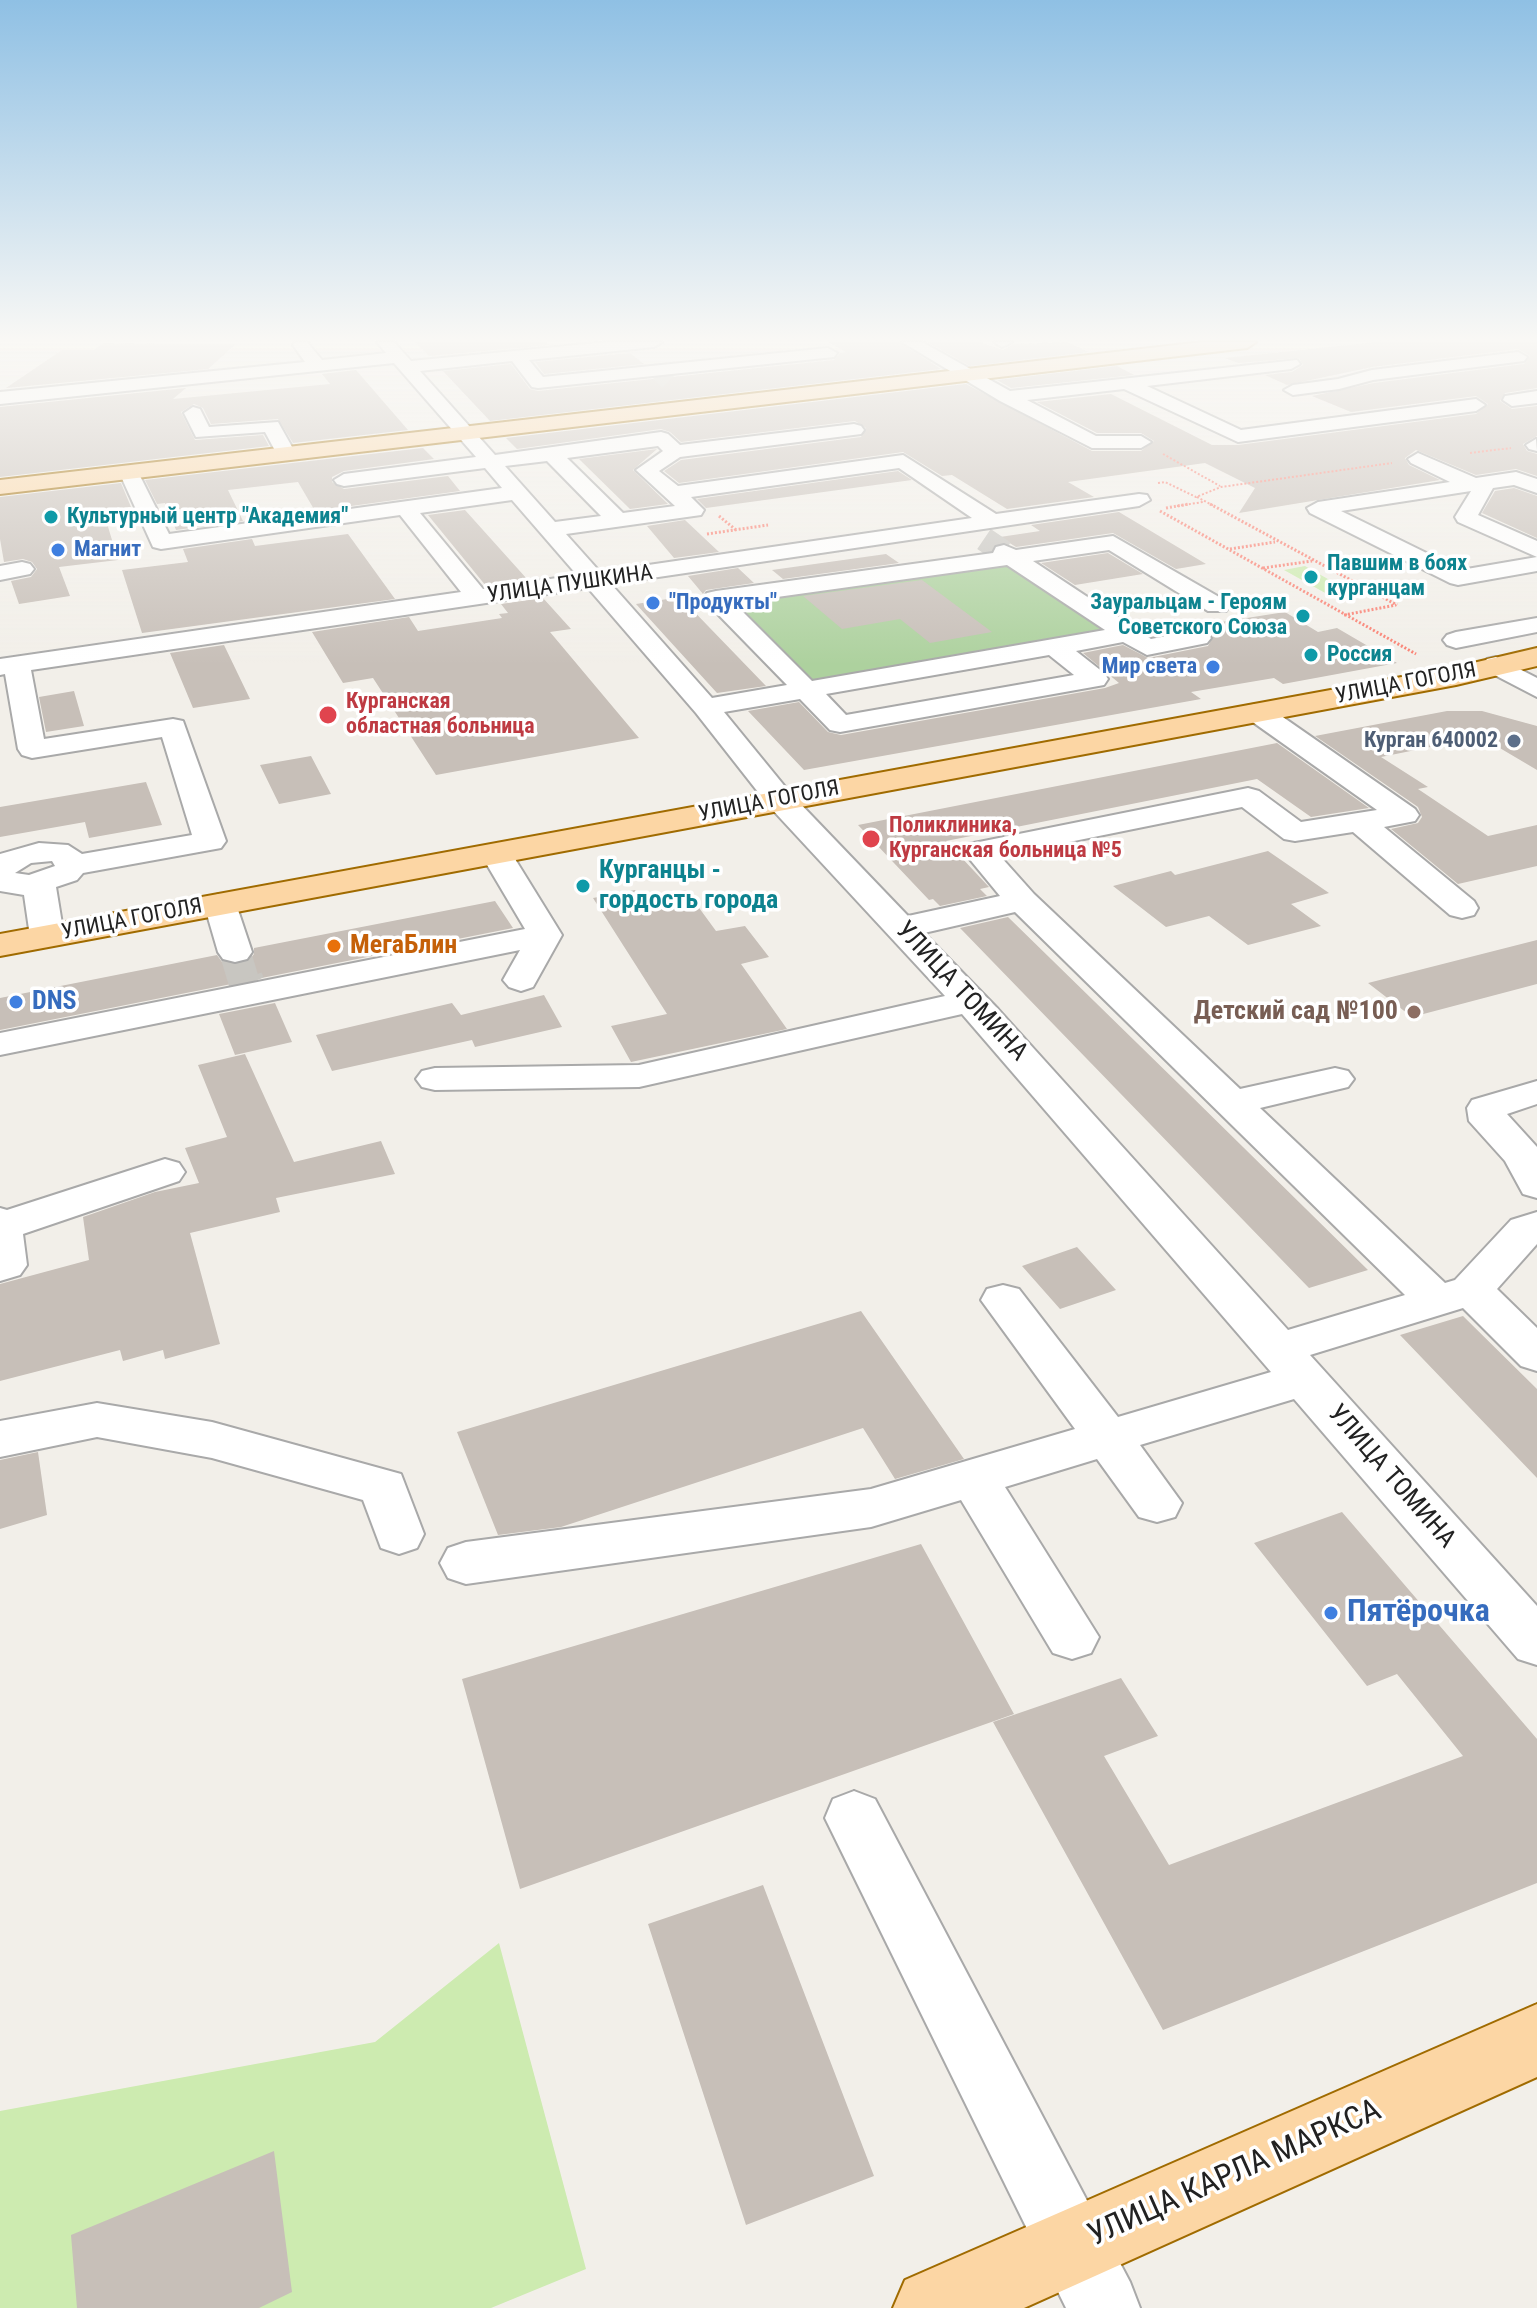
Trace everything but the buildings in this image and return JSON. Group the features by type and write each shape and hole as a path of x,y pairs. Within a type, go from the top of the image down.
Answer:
{"main road":[{"path":"0,487 322,450"},
{"name":"УЛИЦА ГОГОЛЯ","path":"0,945 1456,676 1537,657"},
{"name":"УЛИЦА КАРЛА МАРКСА","path":"933,2308 1088,2277 1537,2040"}],"street":[{"path":"284,450 286,454"},
{"name":"УЛИЦА ТОМИНА","path":"478,450 706,707 780,800 970,1001 1537,1643"},
{"path":"344,480 488,461 615,450"},
{"path":"550,529 693,510 646,470 665,450"},
{"path":"552,454 618,520"},
{"path":"1418,459 1483,489 1466,517 1537,550"},
{"path":"673,493 903,461 998,542 1147,647 1198,638"},
{"path":"129,472 161,542 515,493"},
{"path":"1537,487 1516,478 1318,508 1458,578 1537,564"},
{"name":"УЛИЦА ПУШКИНА","path":"8,666 965,526 998,542 1148,504"},
{"path":"405,508 478,598"},
{"path":"1054,646 1095,679 840,724 716,598 998,542 1113,543 1217,606"},
{"path":"1456,640 1537,625"},
{"path":"706,707 1127,634"},
{"path":"1496,665 1537,689"},
{"path":"8,666 32,749 173,727 210,841 72,865 66,873 39,884 14,885 2,880 0,872 6,863 39,852 57,852 69,857 72,865"},
{"path":"929,668 968,701"},
{"path":"1257,712 1404,815 1295,832 1248,797 979,851 1022,901 1231,1103 1454,1296 1537,1355"},
{"path":"1359,822 1462,908"},
{"path":"496,853 545,935"},
{"path":"39,884 47,936"},
{"path":"901,928 1022,901"},
{"path":"220,904 235,952"},
{"path":"521,980 545,935"},
{"path":"0,1044 247,989 545,935"},
{"path":"435,1079 639,1076 970,1001"},
{"path":"1231,1103 1335,1079"},
{"path":"1535,1179 1523,1156 1489,1121 1486,1108 1537,1092"},
{"path":"0,1267 5,1265 0,1225 165,1172"},
{"path":"466,1563 871,1508 1109,1437 1454,1296 1526,1230 1537,1226"},
{"path":"1003,1300 1157,1503"},
{"path":"0,1439 97,1420 212,1440 384,1487 399,1534"},
{"path":"973,1477 1072,1637"},
{"path":"854,1818 1088,2277"}],"path":[{"path":"1155,450 1221,487 1497,450"},
{"path":"1196,497 1397,605 1344,615"},
{"path":"1148,504 1204,502"},
{"path":"1148,504 1456,676"},
{"path":"732,511 716,513 742,535"},
{"path":"1229,549 1277,542"},
{"path":"1262,568 1315,561"}],"green space":[{"path":"1006,560 1118,633 812,685 726,600"},
{"path":"1305,566 1349,591 1327,594 1284,570"},
{"path":"499,1943 586,2269 491,2308 0,2308 0,2111 375,2042"}],"tunnel":[{"path":"984,539 1006,554"},
{"path":"235,952 244,982"},
{"path":"243,980 245,985"}],"place":[{"name":"Культурный центр \"Академия\"","path":"51,517"},
{"name":"Магнит","path":"58,550"},
{"name":"Павшим в боях курганцам","path":"1311,577"},
{"name":"\"Продукты\"","path":"653,603"},
{"name":"Зауральцам - Героям Советского Союза","path":"1303,616"},
{"name":"Россия","path":"1311,655"},
{"name":"Мир света","path":"1213,667"},
{"name":"Курганская областная больница","path":"328,715"},
{"name":"Курган 640002","path":"1514,741"},
{"name":"Поликлиника, Курганская больница №5","path":"871,839"},
{"name":"Курганцы - гордость города","path":"583,886"},
{"name":"МегаБлин","path":"334,946"},
{"name":"DNS","path":"16,1002"},
{"name":"Детский сад №100","path":"1414,1012"},
{"name":"Пятёрочка","path":"1331,1613"}]}
